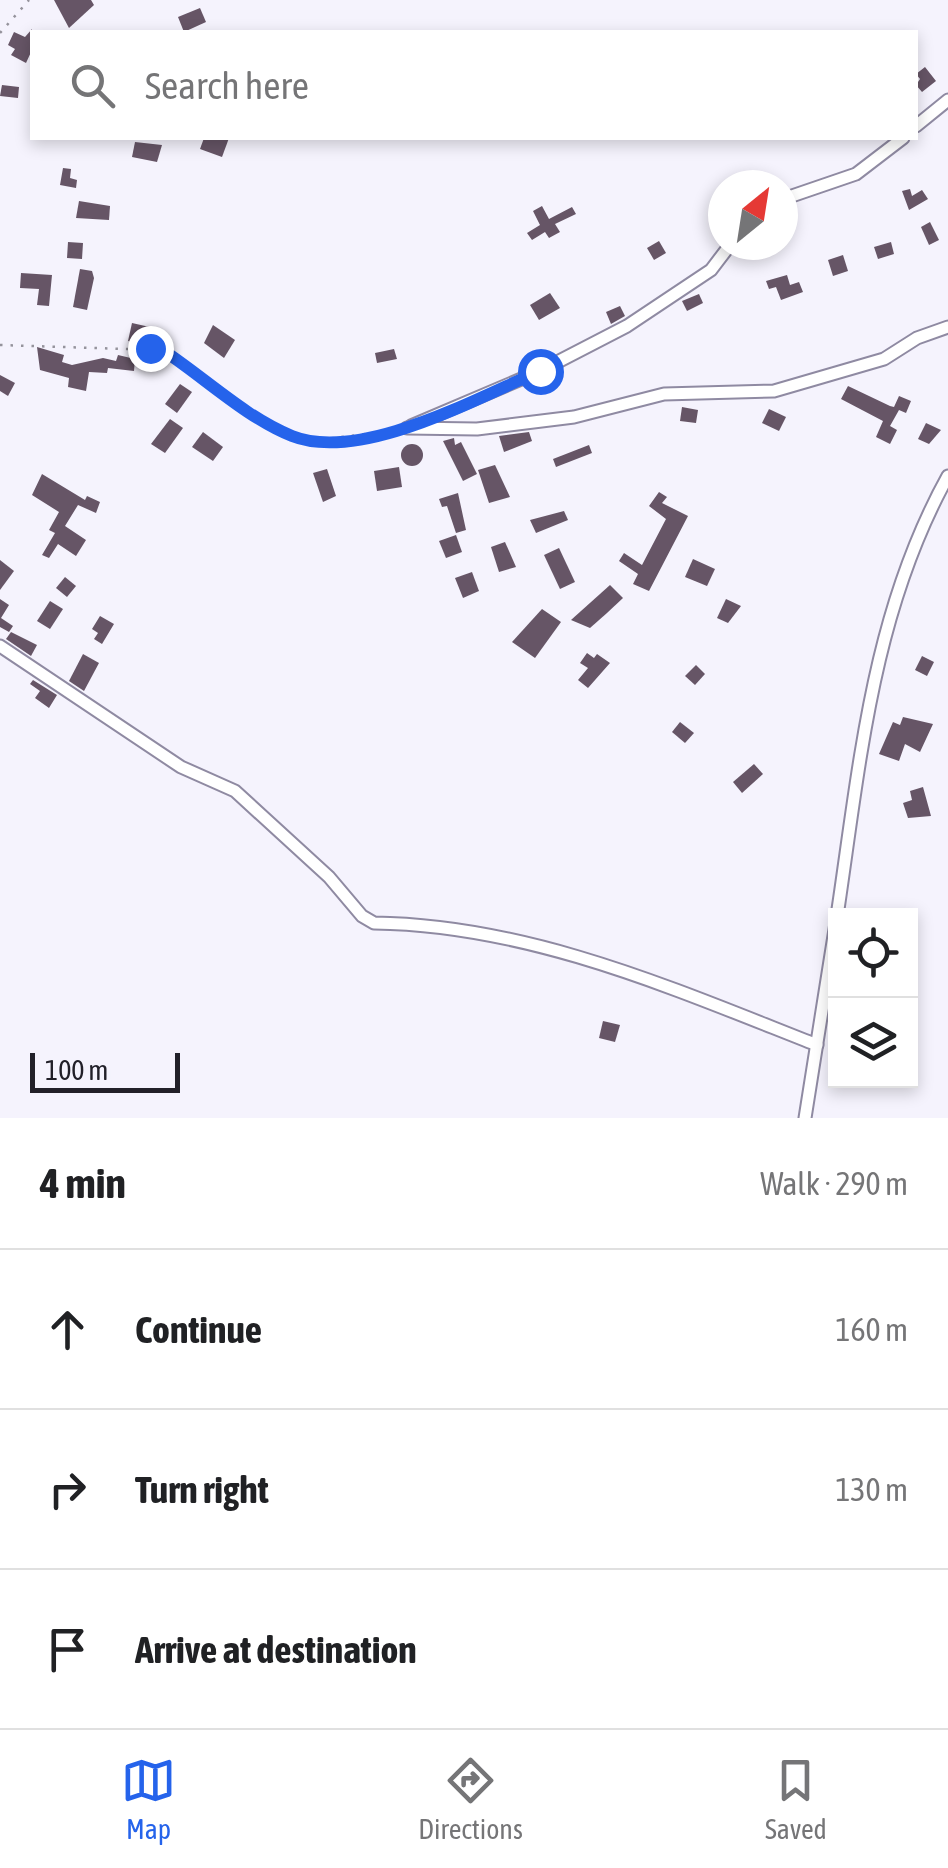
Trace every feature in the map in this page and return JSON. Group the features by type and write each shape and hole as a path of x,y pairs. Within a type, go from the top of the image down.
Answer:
{"street":[{"path":"918,124 948,100"},
{"path":"798,194 856,174 899,140"},
{"path":"407,428 540,371 628,326 711,270 719,260"},
{"path":"407,428 477,429 574,417 664,394 774,391 884,358 917,338 948,327"},
{"path":"838,908 876,656 917,532 948,476"},
{"path":"0,646 181,767 235,791 329,878 362,916 374,923 503,934 638,976 817,1046"},
{"path":"805,1118 828,975"}],"path":[{"path":"0,33 29,0"},
{"path":"0,345 158,350 282,431 311,441 407,428"}],"building":[{"path":"54,0 91,0 94,5 69,28"},
{"path":"200,8 206,22 183,30 178,17"},
{"path":"30,31 26,63 11,55 15,49 8,45 14,32 25,37"},
{"path":"925,67 936,81 922,92 918,87 918,72"},
{"path":"2,85 19,87 18,98 0,96"},
{"path":"203,140 228,140 222,157 200,149"},
{"path":"135,142 162,145 157,162 132,157"},
{"path":"63,168 71,169 70,178 77,180 76,188 60,185"},
{"path":"910,189 912,196 922,190 928,199 909,210 902,191"},
{"path":"79,201 110,206 109,220 76,218"},
{"path":"542,206 549,219 572,207 576,214 555,224 560,232 549,238 545,232 532,240 527,233 540,225 533,211"},
{"path":"930,222 939,240 929,245 921,227"},
{"path":"659,241 666,253 654,260 647,248"},
{"path":"68,242 83,243 82,259 67,258"},
{"path":"891,242 894,254 878,259 874,247"},
{"path":"843,255 848,271 833,276 828,260"},
{"path":"80,269 92,271 94,278 87,310 73,307"},
{"path":"21,273 52,275 49,306 37,305 39,289 20,288"},
{"path":"787,275 790,285 799,282 803,292 781,300 776,287 769,289 766,281"},
{"path":"550,293 560,308 539,320 530,305"},
{"path":"699,294 703,303 687,311 682,301"},
{"path":"620,306 625,316 611,324 606,312"},
{"path":"132,323 154,328 156,348 128,341"},
{"path":"213,325 235,340 224,358 204,343"},
{"path":"37,347 64,355 62,362 72,365 103,358 116,361 118,355 135,359 134,371 108,368 107,373 89,372 86,391 68,387 69,378 40,370"},
{"path":"394,349 397,359 377,363 375,353"},
{"path":"0,375 15,383 8,396 0,391"},
{"path":"180,384 192,392 177,413 165,404"},
{"path":"848,386 894,407 899,396 911,401 906,413 899,410 890,426 897,430 890,444 876,437 883,421 841,399"},
{"path":"682,407 698,410 696,423 680,421"},
{"path":"769,409 786,417 779,431 762,423"},
{"path":"170,419 183,428 165,453 151,444"},
{"path":"926,423 941,430 929,444 918,439"},
{"path":"203,432 223,447 213,461 192,447"},
{"path":"529,432 532,441 504,452 499,436"},
{"path":"454,438 455,445 461,442 477,474 463,481 443,441"},
{"path":"408,444 416,444 423,455 416,466 408,466 401,459 401,451"},
{"path":"589,445 592,453 556,467 553,459"},
{"path":"495,465 510,497 489,503 478,470"},
{"path":"399,467 402,487 377,491 374,471"},
{"path":"327,469 336,496 323,502 313,473"},
{"path":"42,474 85,500 87,496 100,502 96,513 78,505 65,526 86,540 76,556 58,544 49,558 42,555 55,533 49,530 59,512 32,495"},
{"path":"659,492 667,497 662,503 688,516 649,591 633,584 638,574 619,561 624,553 642,565 666,519 649,506"},
{"path":"458,493 466,530 456,533 447,506 442,507 439,499"},
{"path":"564,511 568,520 536,533 530,520"},
{"path":"456,535 462,552 446,558 439,541"},
{"path":"505,542 516,567 499,572 491,547"},
{"path":"559,548 575,582 560,589 544,555"},
{"path":"693,559 715,569 707,586 685,577"},
{"path":"0,560 14,571 0,590"},
{"path":"472,572 479,591 463,598 455,578"},
{"path":"65,577 76,586 67,597 56,588"},
{"path":"610,585 623,598 607,613 590,628 571,620"},
{"path":"0,599 9,605 1,618 13,626 9,632 0,627"},
{"path":"726,599 741,606 728,623 717,618"},
{"path":"50,601 63,609 50,629 37,621"},
{"path":"542,609 561,622 535,658 512,642"},
{"path":"100,616 114,624 102,644 94,639 98,633 92,629"},
{"path":"11,632 37,645 31,656 6,639"},
{"path":"587,653 594,658 597,654 610,663 588,688 578,680 588,668 580,663"},
{"path":"83,654 99,663 84,691 69,681"},
{"path":"922,656 934,662 927,676 915,670"},
{"path":"696,665 705,674 695,685 685,676"},
{"path":"33,680 57,695 49,708 35,698 40,691 30,684"},
{"path":"903,717 933,724 920,752 905,744 899,761 879,754 893,722 900,725"},
{"path":"680,722 694,733 685,743 672,732"},
{"path":"754,764 763,774 742,793 733,782"},
{"path":"923,787 931,816 908,818 903,803 912,800 910,791"},
{"path":"603,1021 620,1025 615,1042 599,1038"}],"route":[{"path":"150,348 170,355 282,431 311,441 333,442 407,428 540,371"}]}
